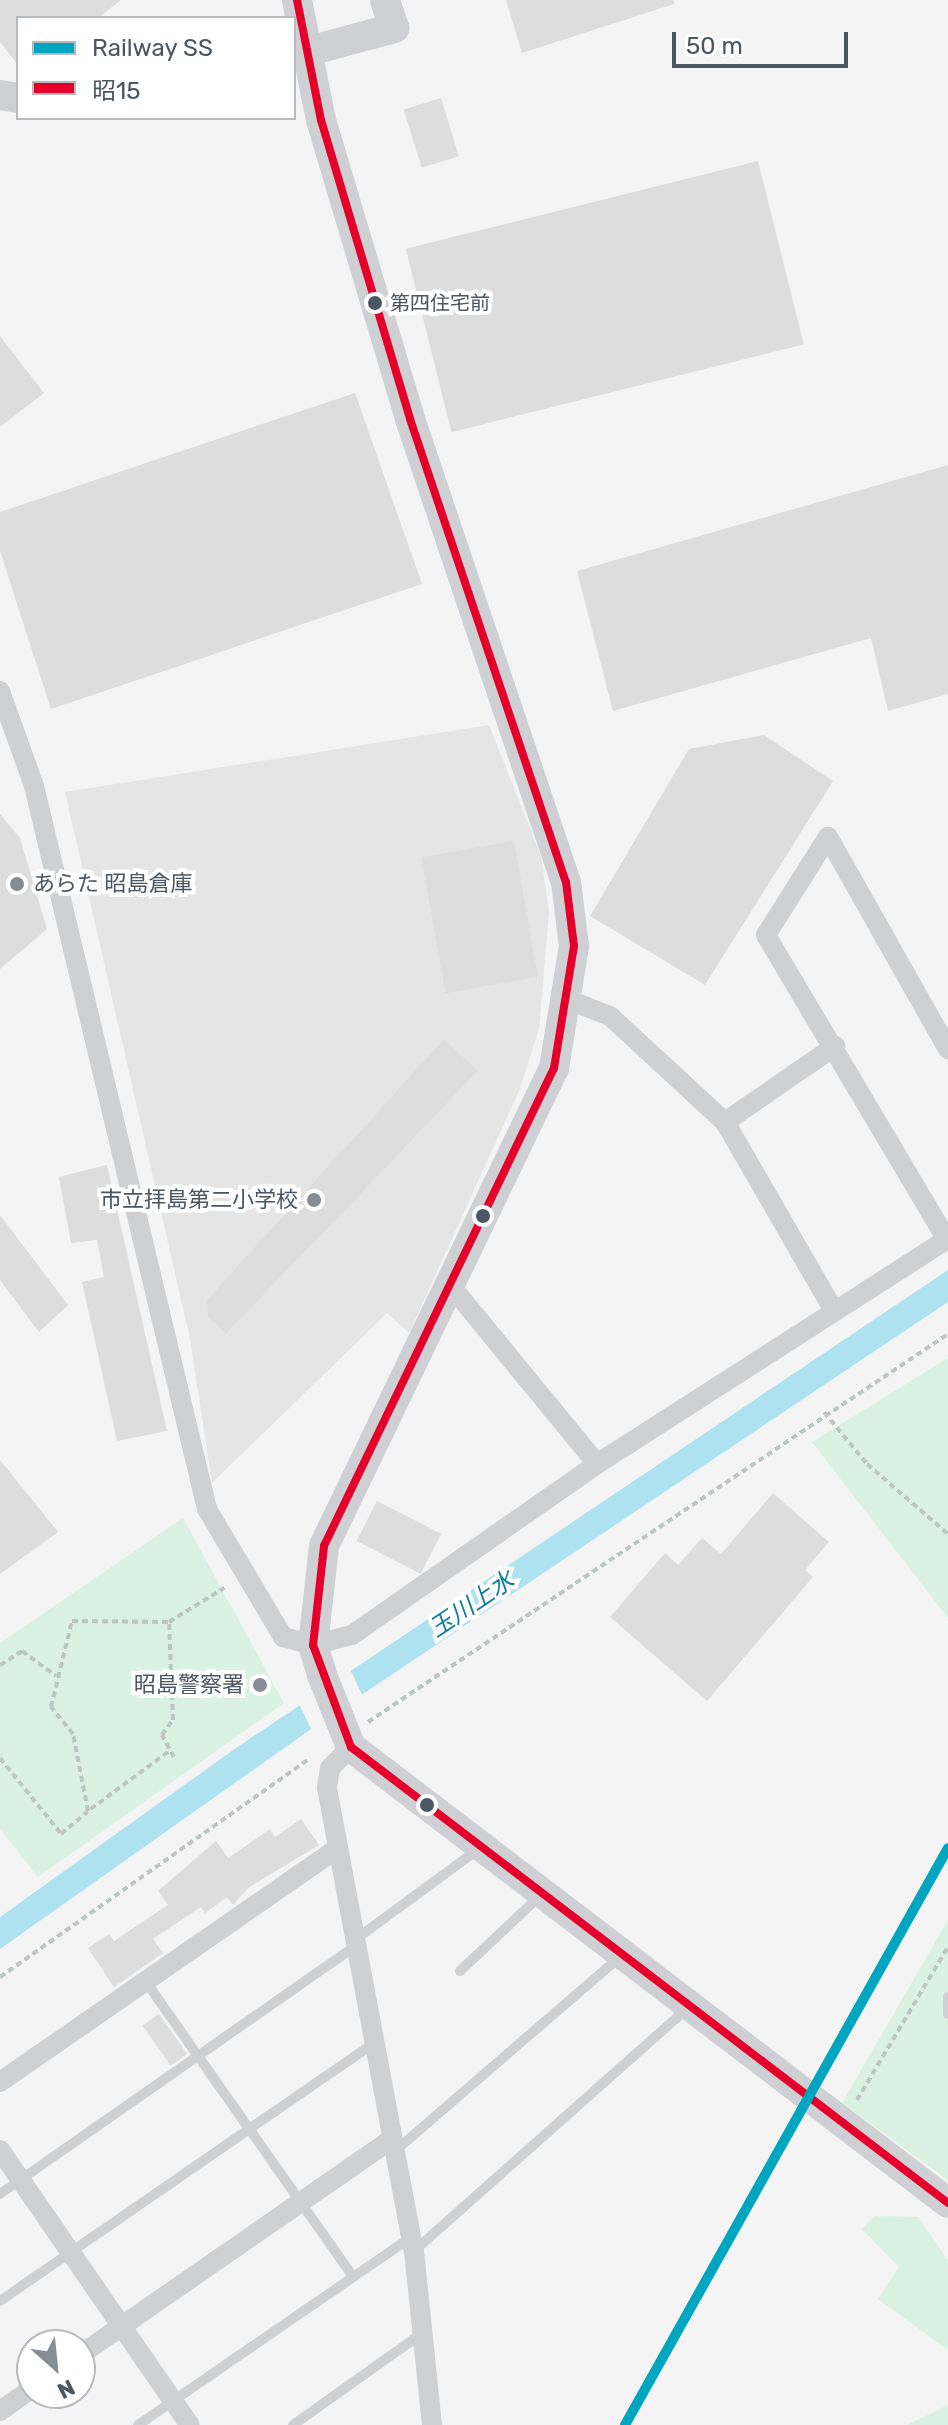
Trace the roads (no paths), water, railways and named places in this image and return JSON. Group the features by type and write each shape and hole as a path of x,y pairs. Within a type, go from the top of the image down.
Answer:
{"main road":[{"path":"300,53 394,28 385,0"},
{"path":"297,2 300,53 410,419 566,882 574,946 569,1000 554,1068 324,1546 313,1645 344,1735 482,1847 545,1892 842,2125 948,2203"}],"street":[{"path":"0,691 34,786 207,1509 283,1637 313,1645 352,1635 597,1464 833,1309 948,1239 766,935 828,837 948,1049"},
{"path":"569,1000 610,1016 725,1122 833,1309"},
{"path":"725,1122 835,1046"},
{"path":"451,1286 597,1464"},
{"path":"344,1735 330,1768 327,1788 392,2146 413,2244 432,2425"},
{"path":"0,2082 337,1849"},
{"path":"96,2344 302,2202 392,2146"},
{"path":"0,2150 190,2425"}],"lane":[{"path":"0,2194 357,1942 482,1847"},
{"path":"460,1971 545,1892"},
{"path":"392,2146 622,1955"},
{"path":"146,1982 353,2277"},
{"path":"948,1997 948,2014"},
{"path":"138,2425 353,2277 413,2244 689,2006"},
{"path":"0,2301 373,2044"},
{"path":"293,2425 422,2333"}],"water":[{"name":"玉川上水","path":"948,1270 948,1302 321,1722 0,1949 0,1917 236,1748"}],"rail line":[{"name":"SS","path":"625,2425 948,1848"}],"place":[{"name":"第四住宅前","path":"375,303"},
{"name":"あらた 昭島倉庫","path":"17,884"},
{"name":"市立拝島第二小学校","path":"314,1200"},
{"name":"昭島警察署","path":"260,1685"}]}
